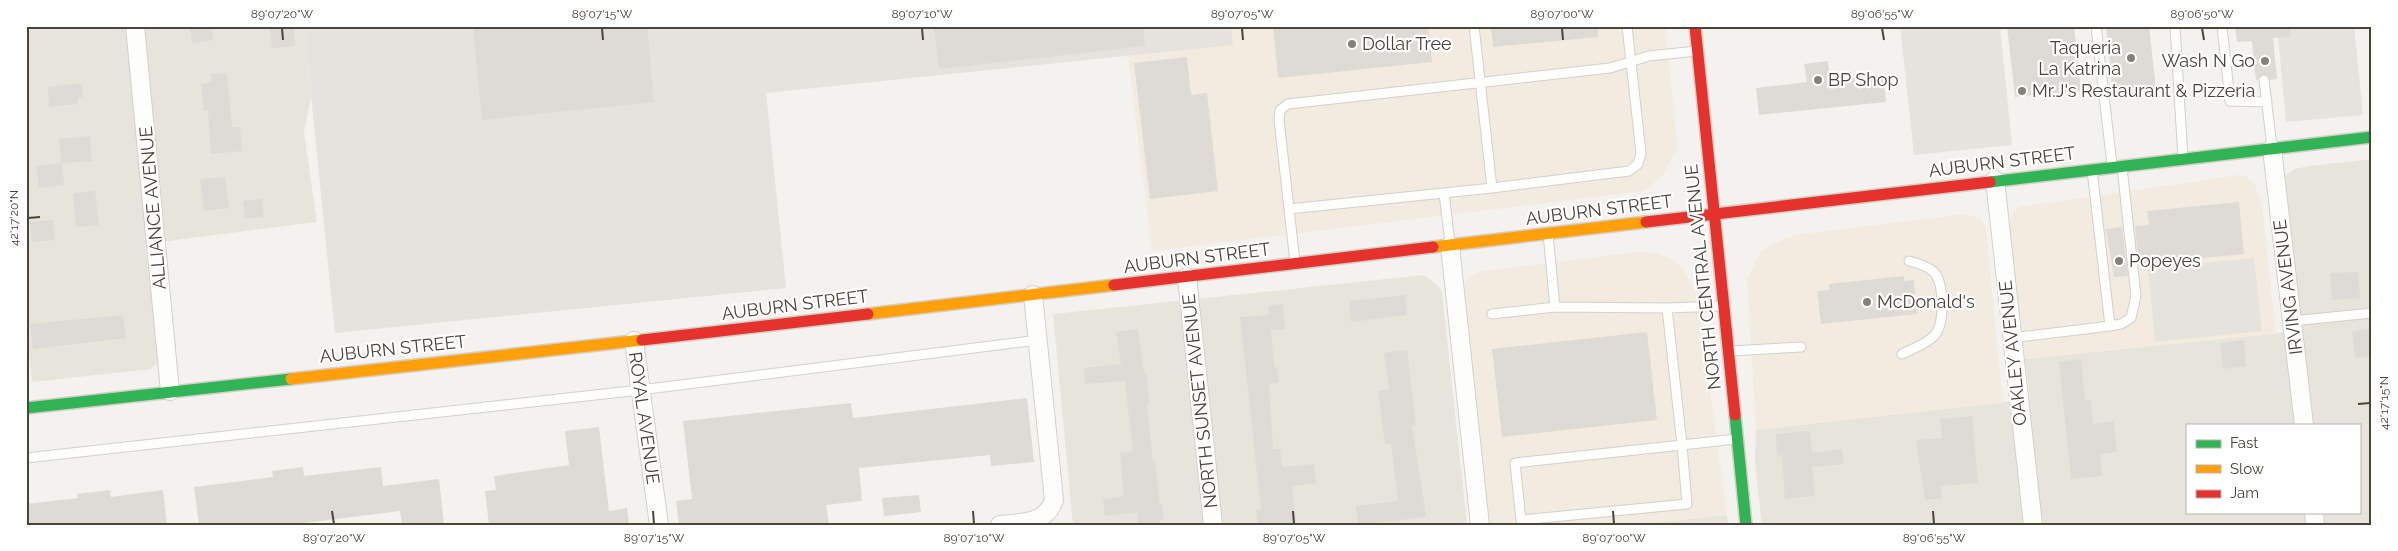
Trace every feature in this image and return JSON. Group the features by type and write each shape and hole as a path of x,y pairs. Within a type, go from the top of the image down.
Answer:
{"main road":[{"name":"NORTH CENTRAL AVENUE","path":"1695,26 1746,525"},
{"name":"AUBURN STREET","path":"26,408 1033,295 2372,137"}],"street":[{"name":"ALLIANCE AVENUE","path":"135,26 170,391"},
{"name":"IRVING AVENUE","path":"2272,149 2304,424"},
{"name":"OAKLEY AVENUE","path":"1995,180 2032,525"},
{"path":"1450,246 1480,525"},
{"name":"NORTH SUNSET AVENUE","path":"1187,277 1213,525"},
{"path":"1000,525 1034,521 1052,507 1054,500 1033,295"},
{"name":"ROYAL AVENUE","path":"634,341 659,525"}],"lane":[{"path":"1474,26 1492,188"},
{"path":"1289,208 1492,188 1629,171 1638,164 1641,153 1627,26"},
{"path":"2011,338 2121,324 2130,318 2136,304 2135,281 2096,26"},
{"path":"2175,26 2183,159"},
{"path":"2222,26 2230,101 2267,102"},
{"path":"1295,264 1279,120 1283,106 1294,103 1480,84 1610,68 1649,56 1698,51"},
{"path":"2264,80 2272,149"},
{"path":"2092,169 2110,326"},
{"path":"1444,192 1450,246"},
{"path":"1548,234 1555,307"},
{"path":"1902,354 1935,336 1941,321 1942,308 1938,280 1934,272 1909,261"},
{"path":"1492,314 1555,307 1667,308 1723,306"},
{"path":"1667,308 1682,445 1686,504 1521,520 1515,463 1682,445 1737,439"},
{"path":"2292,321 2372,313"},
{"path":"26,458 640,390 1038,340"},
{"path":"1727,351 1801,346"}],"shaded area":[{"path":"26,26 304,26 311,98 304,132 317,222 145,244 158,355 157,363 151,369 32,382 26,322"},
{"path":"304,26 1231,26 1233,45 766,93 786,288 335,333"},
{"path":"1231,26 1665,26 1678,148 1663,175 1645,191 1152,251 1128,56 1232,45"},
{"path":"1900,26 2000,26 2012,145 1914,155"},
{"path":"2277,26 2354,26 2363,115 2286,122"},
{"path":"2372,159 2372,525 1762,525 1755,463 1756,430 2030,399 2025,359 2298,331 2283,186 2285,176 2295,169"},
{"path":"2239,175 2247,177 2254,183 2262,204 2276,334 2025,359 2009,227 2013,212 2019,207"},
{"path":"1966,214 1981,219 1986,228 2003,403 1756,430 1747,280 1761,251 1785,238 1801,234"},
{"path":"1637,252 1656,253 1672,259 1683,268 1697,295 1727,515 1633,525 1490,525 1464,290 1466,281 1471,276 1482,271"},
{"path":"2254,258 2262,331 2155,342 2148,268"},
{"path":"1424,275 1442,291 1467,525 1073,525 1053,314"},
{"path":"1727,515 1728,525 1633,525"}],"building":[{"path":"190,26 211,26 213,40 192,43"},
{"path":"293,26 295,46 272,48 270,28"},
{"path":"473,26 647,26 654,102 482,120"},
{"path":"934,26 1143,26 1145,46 939,69"},
{"name":"Dollar Tree","path":"1273,26 1428,26 1432,62 1278,78"},
{"path":"1491,26 1598,26 1598,37 1493,47"},
{"path":"2007,26 2074,26 2081,90 2015,97"},
{"name":"Taqueria La Katrina","path":"2106,26 2149,26 2156,90 2113,95"},
{"name":"Wash N Go","path":"2235,26 2290,26 2291,37 2273,38 2277,79 2270,80 2264,74 2256,81 2252,41 2237,42"},
{"path":"1187,57 1191,95 1207,93 1218,191 1150,199 1134,63"},
{"path":"1828,61 1830,80 1883,74 1886,102 1759,115 1756,88 1807,82 1804,64"},
{"path":"227,73 232,127 240,127 242,151 211,154 208,111 204,111 201,84 211,82 211,74"},
{"path":"81,83 83,97 78,98 78,104 49,107 48,87"},
{"path":"90,136 92,161 62,163 64,185 39,188 36,166 61,163 59,139"},
{"path":"225,177 229,208 204,211 200,179"},
{"path":"95,191 99,225 76,227 73,193"},
{"path":"262,199 264,217 245,219 243,201"},
{"path":"2239,202 2244,254 2139,264 2135,226 2149,225 2147,211"},
{"path":"53,220 55,240 32,242 30,222"},
{"name":"Popeyes","path":"2122,227 2128,276 2114,277 2106,229"},
{"path":"2358,272 2360,298 2332,300 2330,273"},
{"name":"McDonald's","path":"1904,276 1904,281 1914,280 1917,314 1821,324 1817,291 1829,290 1829,284"},
{"path":"1405,295 1407,315 1351,322 1349,301"},
{"path":"1283,304 1285,329 1271,330 1274,367 1277,367 1279,383 1269,384 1273,449 1280,449 1282,467 1314,464 1316,483 1292,486 1296,525 1258,525 1256,510 1261,509 1240,317 1269,315 1268,306"},
{"path":"123,315 126,338 33,349 30,324"},
{"path":"2372,328 2372,357 2355,358 2352,331"},
{"path":"1138,329 1144,373 1147,373 1149,405 1147,405 1153,462 1155,462 1160,505 1162,504 1164,520 1159,520 1160,525 1138,525 1137,512 1105,516 1103,499 1124,496 1120,453 1133,451 1125,381 1085,384 1084,368 1121,364 1116,332"},
{"path":"1647,332 1657,420 1502,437 1492,349"},
{"path":"2244,340 2246,366 2223,369 2220,343"},
{"path":"1407,350 1416,425 1412,425 1426,517 1358,525 1356,506 1398,501 1391,443 1385,444 1378,391 1389,389 1384,353"},
{"path":"2081,359 2085,401 2091,400 2093,424 2114,421 2117,452 2100,454 2102,476 2071,479 2059,362"},
{"path":"1027,398 1034,462 991,466 990,455 859,468 862,501 826,505 829,525 679,525 676,501 692,499 683,421 851,403 853,418"},
{"path":"1972,416 1978,483 1940,486 1942,498 1925,500 1916,440 1942,438 1940,419"},
{"path":"599,427 609,511 627,508 629,525 489,525 485,491 496,490 494,476 569,465 565,431"},
{"path":"1810,431 1812,453 1842,449 1844,464 1812,467 1815,496 1785,499 1782,455 1777,456 1776,434"},
{"path":"303,467 304,476 381,467 383,486 439,479 444,525 402,525 400,511 288,525 199,525 194,487 273,477 272,471"},
{"path":"110,490 111,497 163,490 167,525 26,525 26,504 78,498 77,494"},
{"path":"919,495 921,512 884,516 882,498"}],"traffic: fast":[{"path":"1990,182 2372,137"},
{"path":"26,408 291,379"},
{"path":"1735,415 1746,525"}],"traffic: slow":[{"path":"1433,247 1646,222"},
{"path":"868,314 1114,285"},
{"path":"291,379 642,340"}],"traffic: jam":[{"path":"1695,26 1735,415"},
{"path":"1646,222 1990,182"},
{"path":"1114,285 1433,247"},
{"path":"642,340 868,314"}],"place":[{"name":"Dollar Tree","path":"1352,44"},
{"name":"Taqueria La Katrina","path":"2131,58"},
{"name":"Wash N Go","path":"2265,61"},
{"name":"BP Shop","path":"1818,80"},
{"name":"Mr.J's Restaurant & Pizzeria","path":"2022,91"},
{"name":"Popeyes","path":"2119,261"},
{"name":"McDonald's","path":"1867,302"}]}
